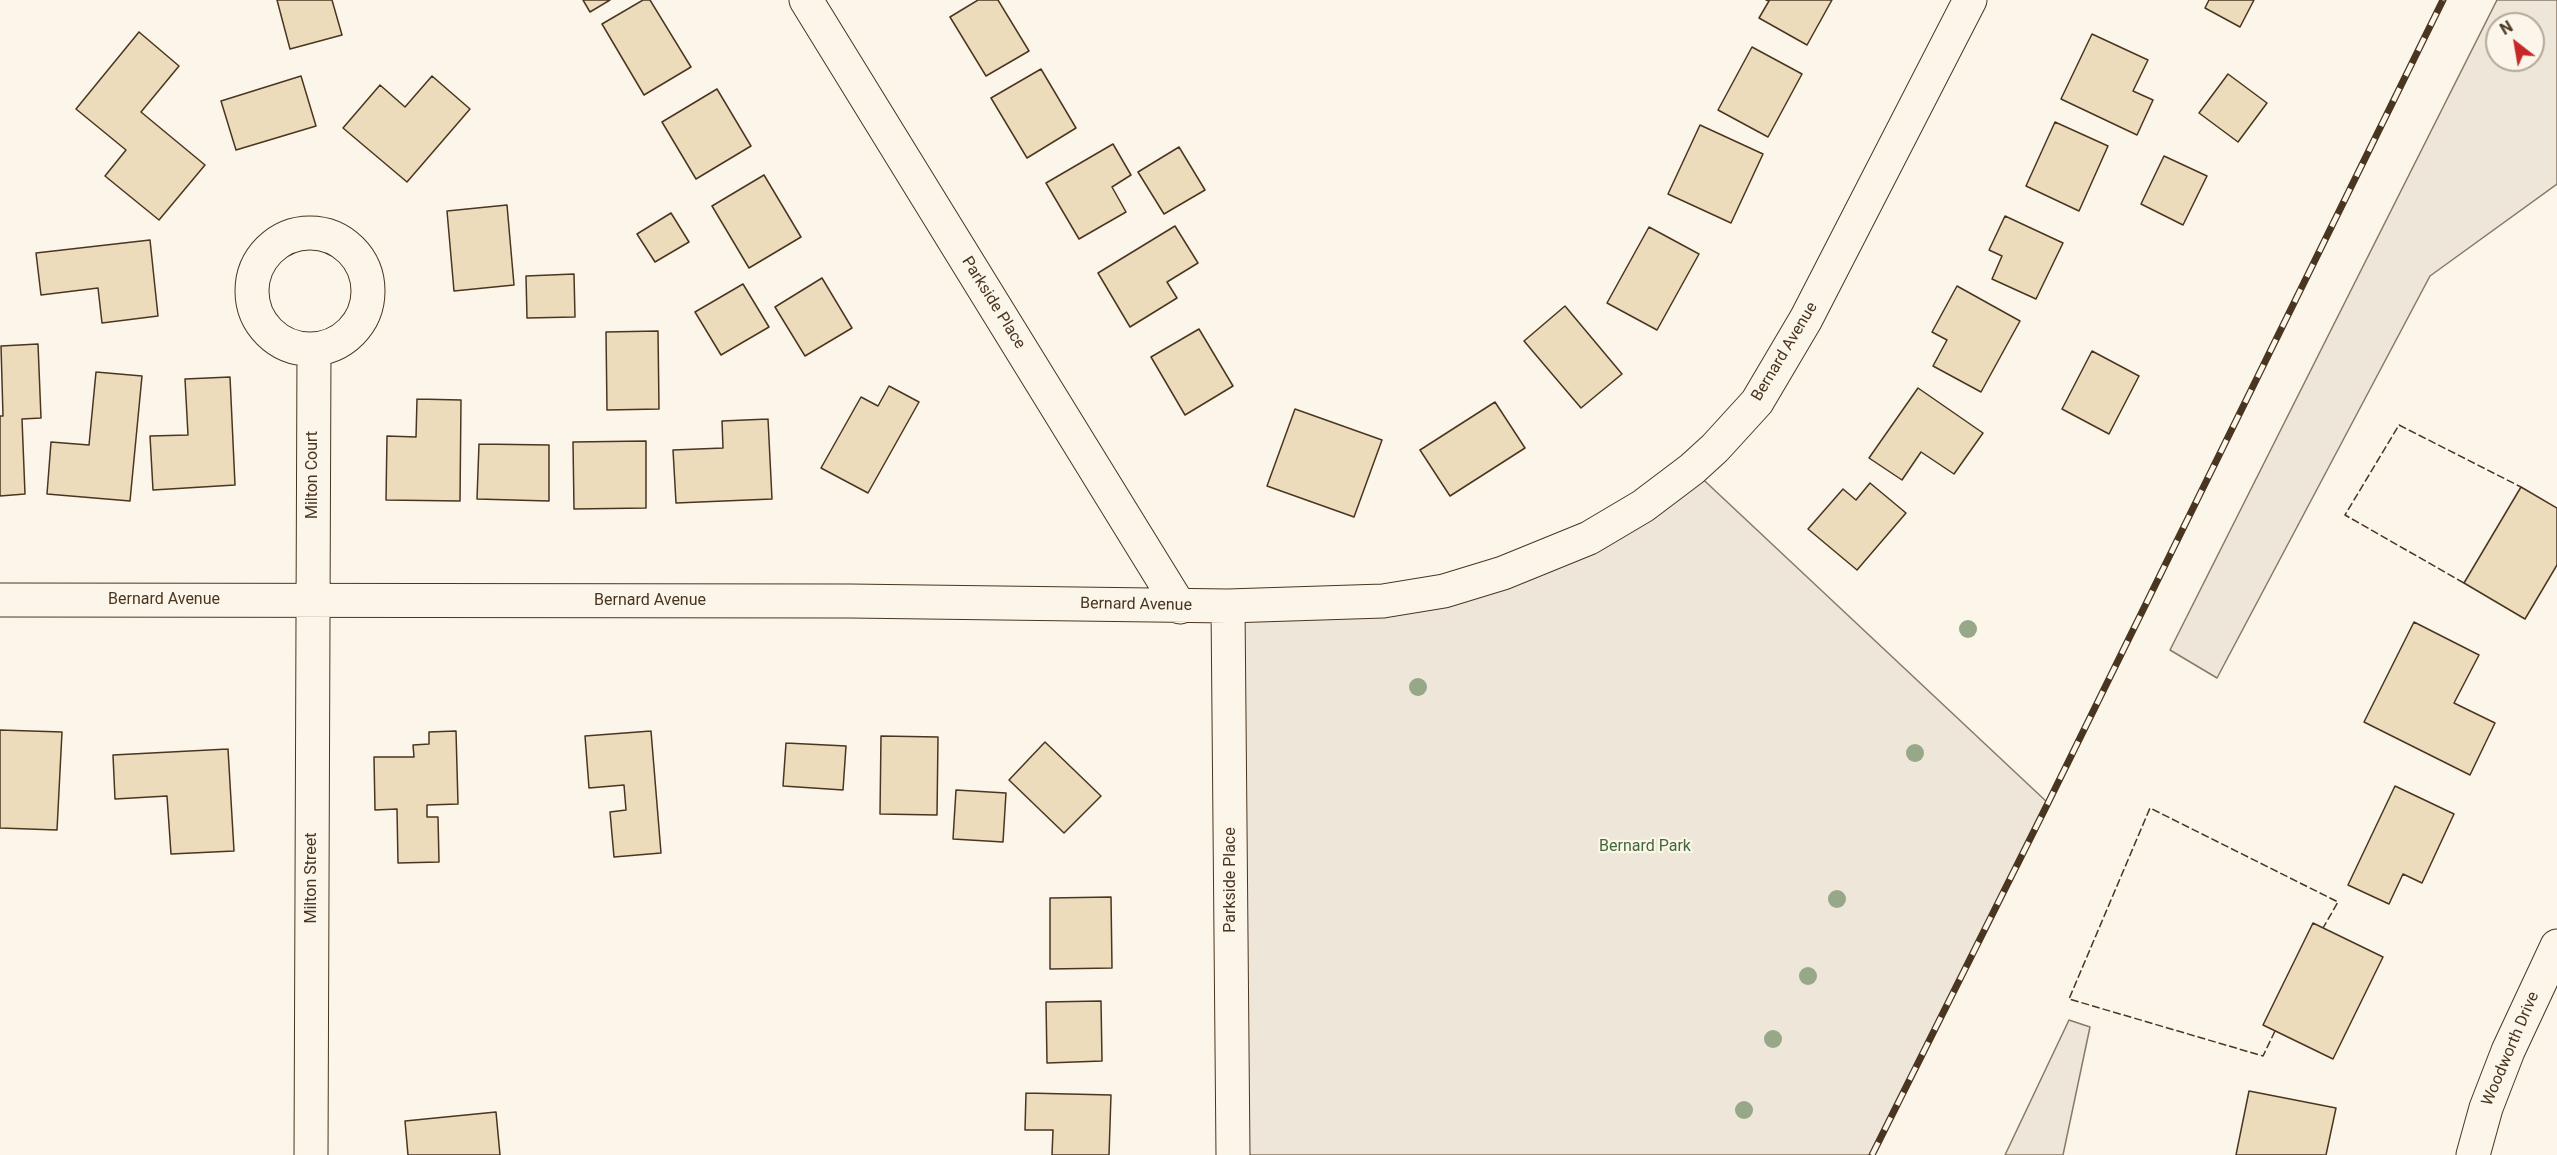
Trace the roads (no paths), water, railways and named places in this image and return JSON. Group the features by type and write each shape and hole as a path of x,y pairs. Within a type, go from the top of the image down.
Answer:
{"street":[{"name":"Parkside Place","path":"806,0 1180,607"},
{"name":"Bernard Avenue","path":"0,600 850,601 1180,607 1383,601 1443,591 1503,573 1589,538 1642,507 1692,470 1756,402 1801,328 1970,0"},
{"name":"Milton Court","path":"312,600 314,349"},
{"name":"Milton Street","path":"311,1155 312,600"},
{"name":"Parkside Place","path":"1228,606 1233,1155"},
{"name":"Woodworth Drive","path":"2473,1155 2486,1108 2508,1051 2557,946"}],"railway":[{"path":"1872,1155 2443,0"}],"park label":[{"name":"Bernard Park","path":"1645,847"}]}
